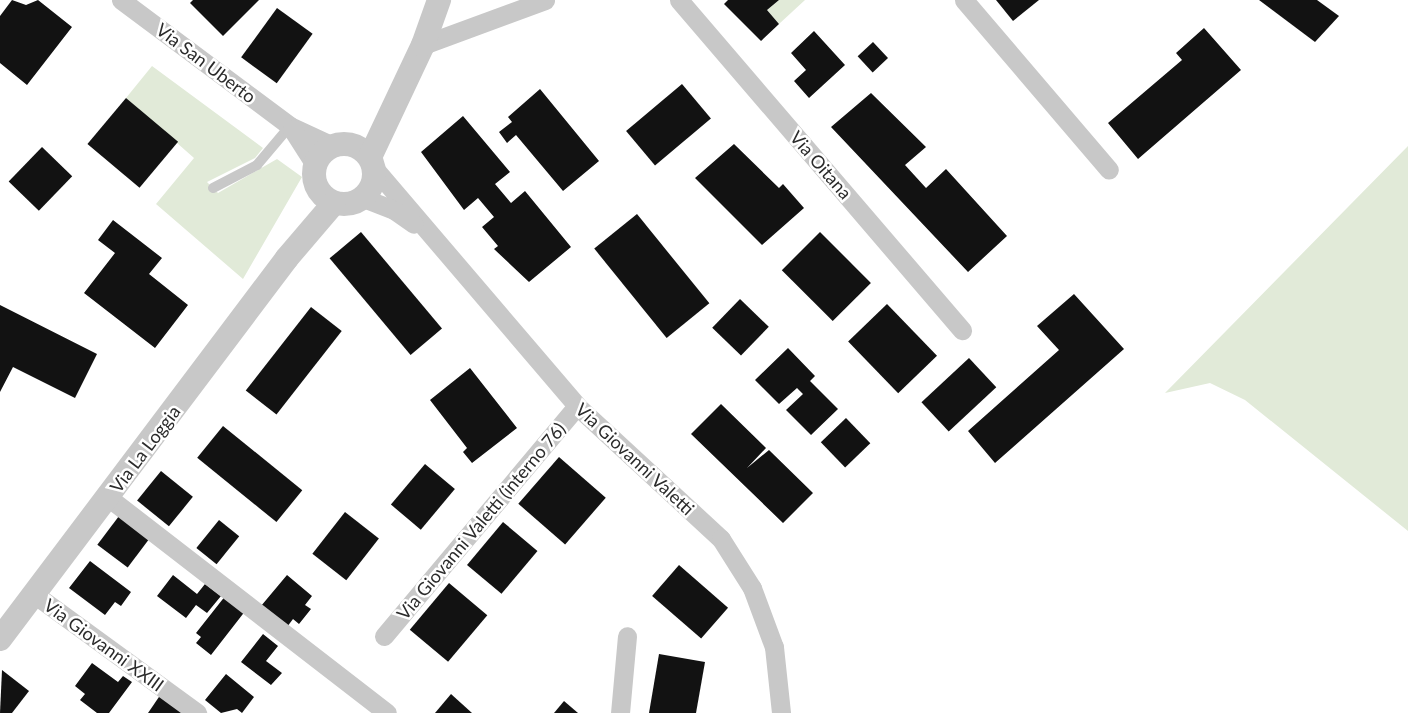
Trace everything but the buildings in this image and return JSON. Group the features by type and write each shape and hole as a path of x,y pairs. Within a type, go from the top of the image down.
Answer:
{"street":[{"name":"Via San Uberto","path":"120,0 290,126 358,154"},
{"path":"315,165 358,154 403,88 423,45 439,0"},
{"path":"423,45 545,0"},
{"name":"Via Oitana","path":"679,0 962,330"},
{"path":"964,0 1109,170"},
{"name":"Via San Uberto","path":"290,126 315,165"},
{"path":"326,196 363,198 373,185 358,154"},
{"name":"Via Giovanni Valetti","path":"358,154 577,406 721,539 752,588 774,647 781,713"},
{"name":"Via La Loggia","path":"0,639 109,498 287,258 326,196 315,165"},
{"name":"Via Giovanni Valetti","path":"363,198 394,210 429,236"},
{"name":"Via Giovanni Valetti (interno 76)","path":"384,636 577,406"},
{"path":"109,498 387,713"},
{"name":"Via Giovanni XXIII","path":"34,594 197,713"},
{"path":"620,713 627,636"}],"lane":[{"path":"213,188 256,165 290,126"}],"green space":[{"path":"779,0 805,0 779,24 767,10"},
{"path":"152,66 263,148 255,158 207,182 218,193 277,159 302,177 243,279 156,204 194,158 126,98"},
{"path":"1408,146 1408,531 1245,400 1210,383 1165,393"}]}
